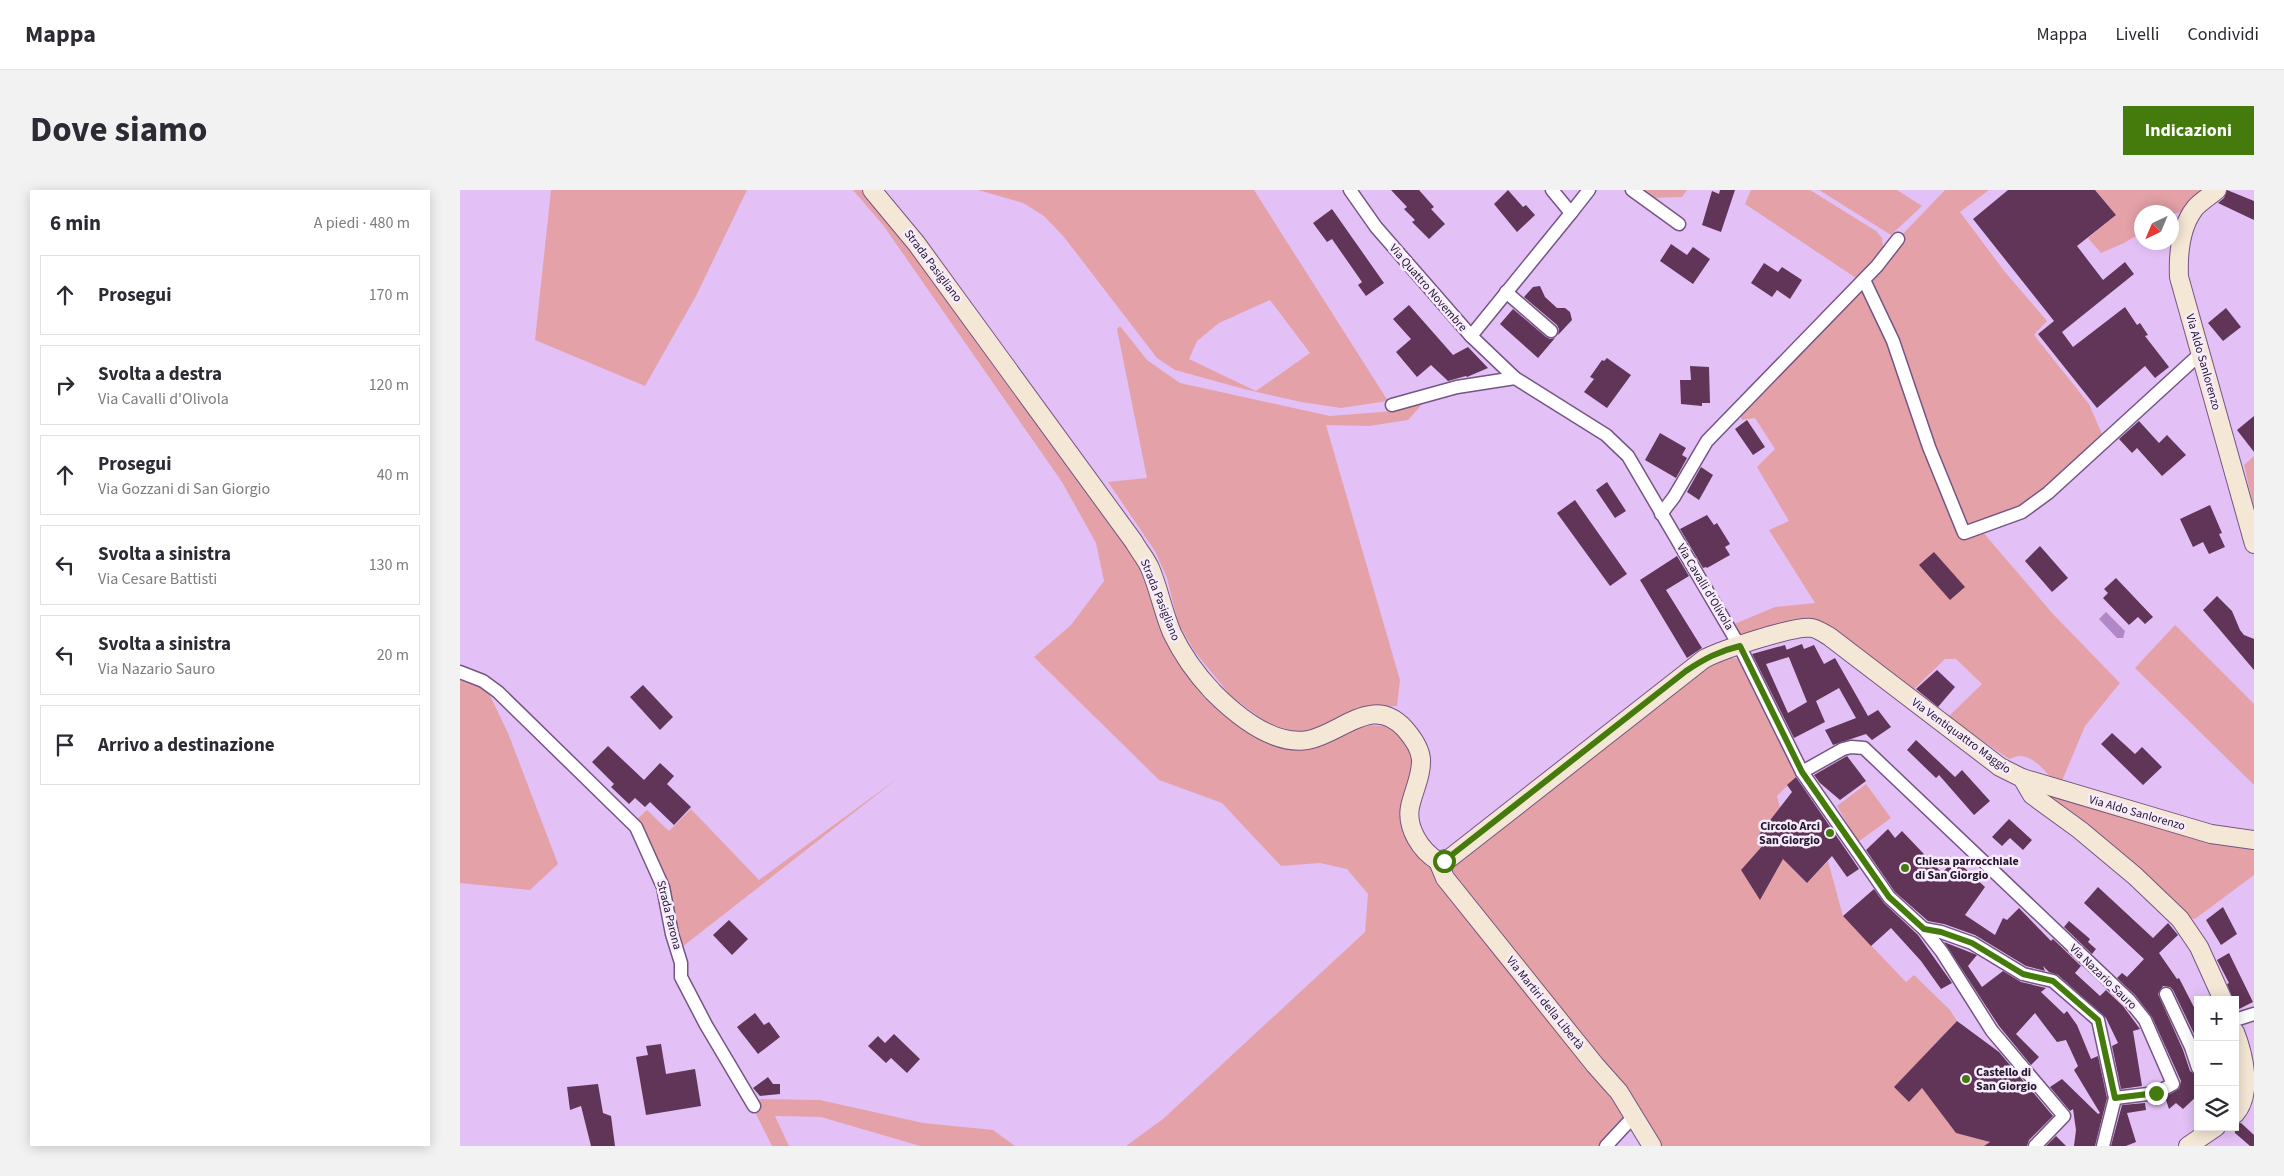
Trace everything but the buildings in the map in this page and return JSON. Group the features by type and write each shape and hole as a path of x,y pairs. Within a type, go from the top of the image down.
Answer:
{"street":[{"name":"Strada Pasigliano","path":"872,190 916,243 1134,542 1149,568 1172,632 1198,674 1224,702 1249,722 1271,734 1288,740 1308,740 1322,736 1360,716 1376,715 1392,719 1404,728 1415,742 1421,758 1419,775 1409,810 1411,827 1423,848 1438,861"},
{"name":"Via Quattro Novembre","path":"1350,190 1376,227 1471,336 1515,378"},
{"path":"1552,190 1571,213"},
{"path":"1471,336 1589,190"},
{"path":"1632,190 1679,224"},
{"name":"Via Aldo Sanlorenzo","path":"2217,190 2195,208 2183,230 2178,257 2179,277 2254,544"},
{"path":"1661,514 1674,497 1707,441 1864,280 1898,239"},
{"path":"1864,280 1893,341 1929,447 1964,534 2022,512 2048,492 2200,354"},
{"path":"1506,292 1551,331"},
{"path":"1392,405 1457,387 1515,378"},
{"name":"Via Cavalli d'Olivola","path":"1515,378 1606,435 1620,446 1628,456 1740,646 1802,772 1889,897 1924,929 1942,952 1992,1031 2064,1116 2035,1146"},
{"name":"Via Ventiquattro Maggio","path":"1740,646 1796,629 1813,628 1830,637 2000,767 2022,778 2032,795 2080,830 2135,876 2180,919 2199,947 2221,996"},
{"path":"1438,861 1450,858 1698,663 1721,650 1740,646"},
{"name":"Strada Parona","path":"460,672 483,681 498,692 636,827 655,865 663,887 672,934 681,963 681,977 706,1025 754,1106"},
{"name":"Via Nazario Sauro","path":"1802,772 1843,750 1851,747 1864,748 2129,1000 2145,1020 2173,1084 2156,1093 2115,1098"},
{"name":"Via Aldo Sanlorenzo","path":"2022,778 2211,834 2254,840"},
{"name":"Via Martiri della Libertà","path":"1438,861 1445,878 1595,1065 1619,1092 1652,1146"},
{"path":"1924,929 1941,932 1972,943 2023,974 2053,981 2098,1020 2115,1098 2102,1146"},
{"path":"2166,994 2194,1056"},
{"path":"2239,1019 2254,1014"},
{"path":"2237,1041 2246,1085 2239,1108"},
{"path":"1606,1146 1634,1116"},
{"path":"2188,1146 2210,1131"}],"shaded area":[{"path":"551,190 747,190 696,296 645,386 535,340"},
{"path":"853,190 865,190 911,246 1130,544 1203,688 1284,744 1362,725 1388,726 1408,742 1412,762 1411,783 1402,818 1461,903 1465,918 1498,956 1508,972 1530,991 1626,1118 1604,1146 1126,1146 1163,1119 1365,932 1368,894 1347,869 1320,863 1281,866 1222,803 1159,780 1034,657 1071,625 1104,581 1096,543 1062,482 883,225"},
{"path":"978,190 1254,190 1388,401 1341,408 1301,402 1244,389 1175,370 1157,358 1064,237 1044,216 1023,203","holes":["1270,300 1310,353 1256,391 1189,359 1197,341 1219,323"]},
{"path":"1635,190 1687,190 1682,197 1648,198"},
{"path":"1751,190 1810,190 1876,231 1882,238 1884,253 1859,280 1745,204"},
{"path":"1819,190 1897,190 1922,206 1891,235"},
{"path":"1945,190 1989,190 1960,212 2005,272 2047,321 2034,335 2089,404 2105,441 2048,493 1981,530 2053,614 2120,683 2085,726 2059,788 2032,759 2020,756 2009,759 1948,717 1982,684 1956,659 1945,659 1914,689 1822,624 1738,638 1732,625 1775,607 1815,603 1769,530 1789,521 1757,467 1775,449 1755,418 1742,420 1739,413"},
{"path":"2095,190 2217,190 2195,208 2179,212 2179,205 2134,205 2134,237 2101,253 2088,238 2116,215"},
{"path":"1120,326 1147,360 1180,383 1330,416 1394,411 1425,401 1408,420 1369,426 1326,425 1400,680 1397,706 1359,708 1320,731 1295,733 1264,721 1230,695 1195,652 1178,623 1167,578 1155,551 1108,482 1147,478 1117,329"},
{"path":"2254,456 2254,509 2244,465"},
{"path":"2106,612 2125,631 2123,638 2117,638 2099,619"},
{"path":"2175,625 2254,704 2254,785 2135,668"},
{"path":"1721,657 1742,659 1797,776 1777,796 1780,808 1757,837 1764,844 1741,870 1783,859 1807,883 1828,861 1843,916 1906,982 1914,975 1950,1010 1957,1021 1894,1087 1909,1102 1922,1088 1956,1132 1990,1142 1984,1146 1658,1146 1456,882 1451,868 1455,859"},
{"path":"460,673 483,681 508,733 558,864 530,890 460,883"},
{"path":"898,778 677,951 670,914 636,827 637,819 647,810 669,831 691,809 759,880"},
{"path":"1866,784 1891,818 1858,842 1837,806"},
{"path":"2035,790 2254,845 2254,875 2195,919 2188,918"},
{"path":"757,1099 820,1100 923,1123 993,1130 1015,1146 920,1146 821,1117 775,1116 789,1146 772,1146 754,1110"}],"place":[{"name":"Circolo Arci San Giorgio","path":"1830,833"},
{"name":"Chiesa parrocchiale di San Giorgio","path":"1905,868"},
{"name":"Castello di San Giorgio","path":"1966,1079"}],"route":[{"path":"1444,861 1686,671 1721,650 1740,646 1802,772 1889,897 1924,929 1941,932 1972,943 2023,974 2053,981 2098,1020 2115,1098 2156,1093"}]}
